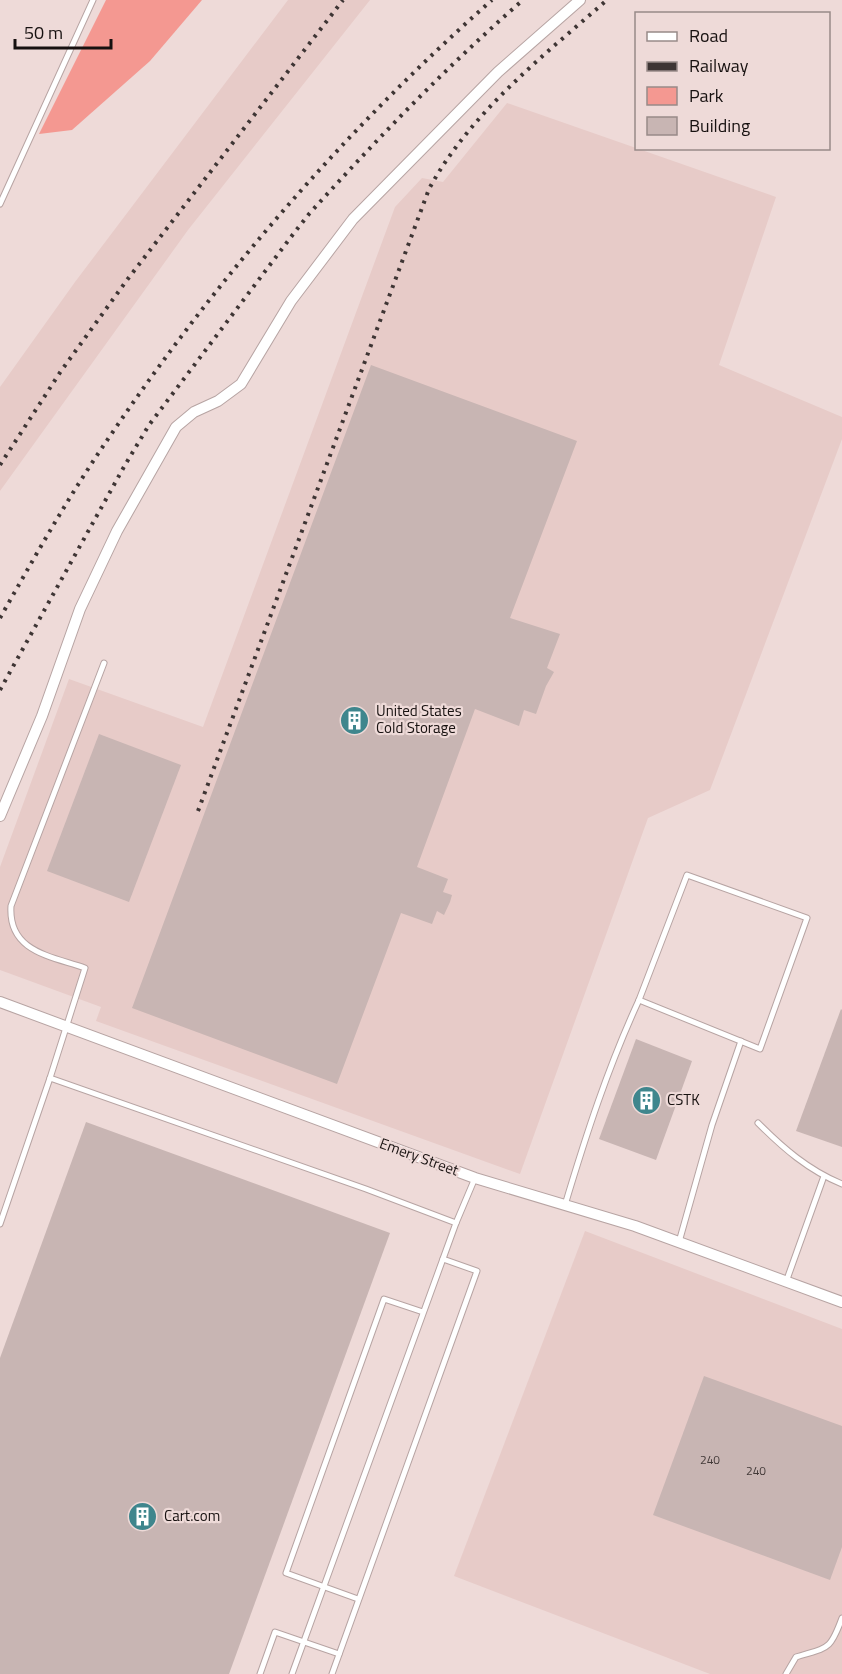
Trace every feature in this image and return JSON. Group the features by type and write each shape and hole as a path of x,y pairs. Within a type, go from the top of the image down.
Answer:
{"street":[{"path":"0,816 42,716 80,609 117,531 176,427 194,412 218,401 241,384 291,301 353,219 498,72 580,0"},
{"name":"Emery Street","path":"0,1002 475,1178 634,1226 842,1302"}],"lane":[{"path":"0,204 93,0"},
{"path":"0,1224 85,968 32,949 22,943 14,932 10,920 11,906 104,663"},
{"path":"565,1205 598,1100 619,1043 639,1000 687,875 807,918 760,1049 639,1000"},
{"path":"679,1243 712,1125 741,1041"},
{"path":"50,1078 456,1223"},
{"path":"758,1123 787,1151 824,1176 842,1184"},
{"path":"785,1283 824,1176"},
{"path":"292,1674 423,1312 475,1178"},
{"path":"332,1674 477,1271 443,1259"},
{"path":"358,1599 286,1573 384,1299 423,1312"},
{"path":"786,1674 796,1657 819,1652 830,1645 842,1618"},
{"path":"260,1674 275,1632 339,1654"}],"shaded area":[{"path":"288,0 370,0 188,230 0,491 0,387 75,282"},
{"path":"507,103 635,148 635,150 642,150 776,197 719,365 842,417 842,439 710,790 648,818 520,1174 96,1021 101,1007 0,970 0,867 69,679 203,727 395,207 422,178 443,182"},
{"path":"585,1231 842,1329 842,1674 710,1674 454,1576"}],"green space":[{"path":"106,0 202,0 150,61 72,130 39,134"}],"building":[{"name":"United States Cold Storage","path":"371,365 577,441 510,618 560,634 547,668 554,672 546,686 536,714 524,710 519,726 475,709 417,867 448,879 443,892 452,895 450,902 444,915 437,911 432,924 401,913 337,1084 132,1008"},
{"path":"99,734 181,765 129,902 47,871"},
{"path":"842,1010 842,1147 796,1131"},
{"name":"CSTK","path":"636,1039 692,1061 656,1160 599,1139"},
{"name":"Cart.com","path":"86,1122 390,1233 229,1674 0,1674 0,1358"},
{"path":"704,1376 842,1426 842,1547 830,1580 653,1515"}],"railway":[{"path":"0,465 61,371 127,280 343,0"},
{"path":"0,618 90,466 133,402 226,279 327,162 380,106 492,0"},
{"path":"0,690 149,425 294,233 386,131 467,51 523,0"},
{"path":"198,811 429,189 446,161 486,111 533,64 607,0"}],"place":[{"name":"United States Cold Storage","path":"355,720"},
{"name":"CSTK","path":"646,1100"},
{"name":"Cart.com","path":"143,1516"}]}
